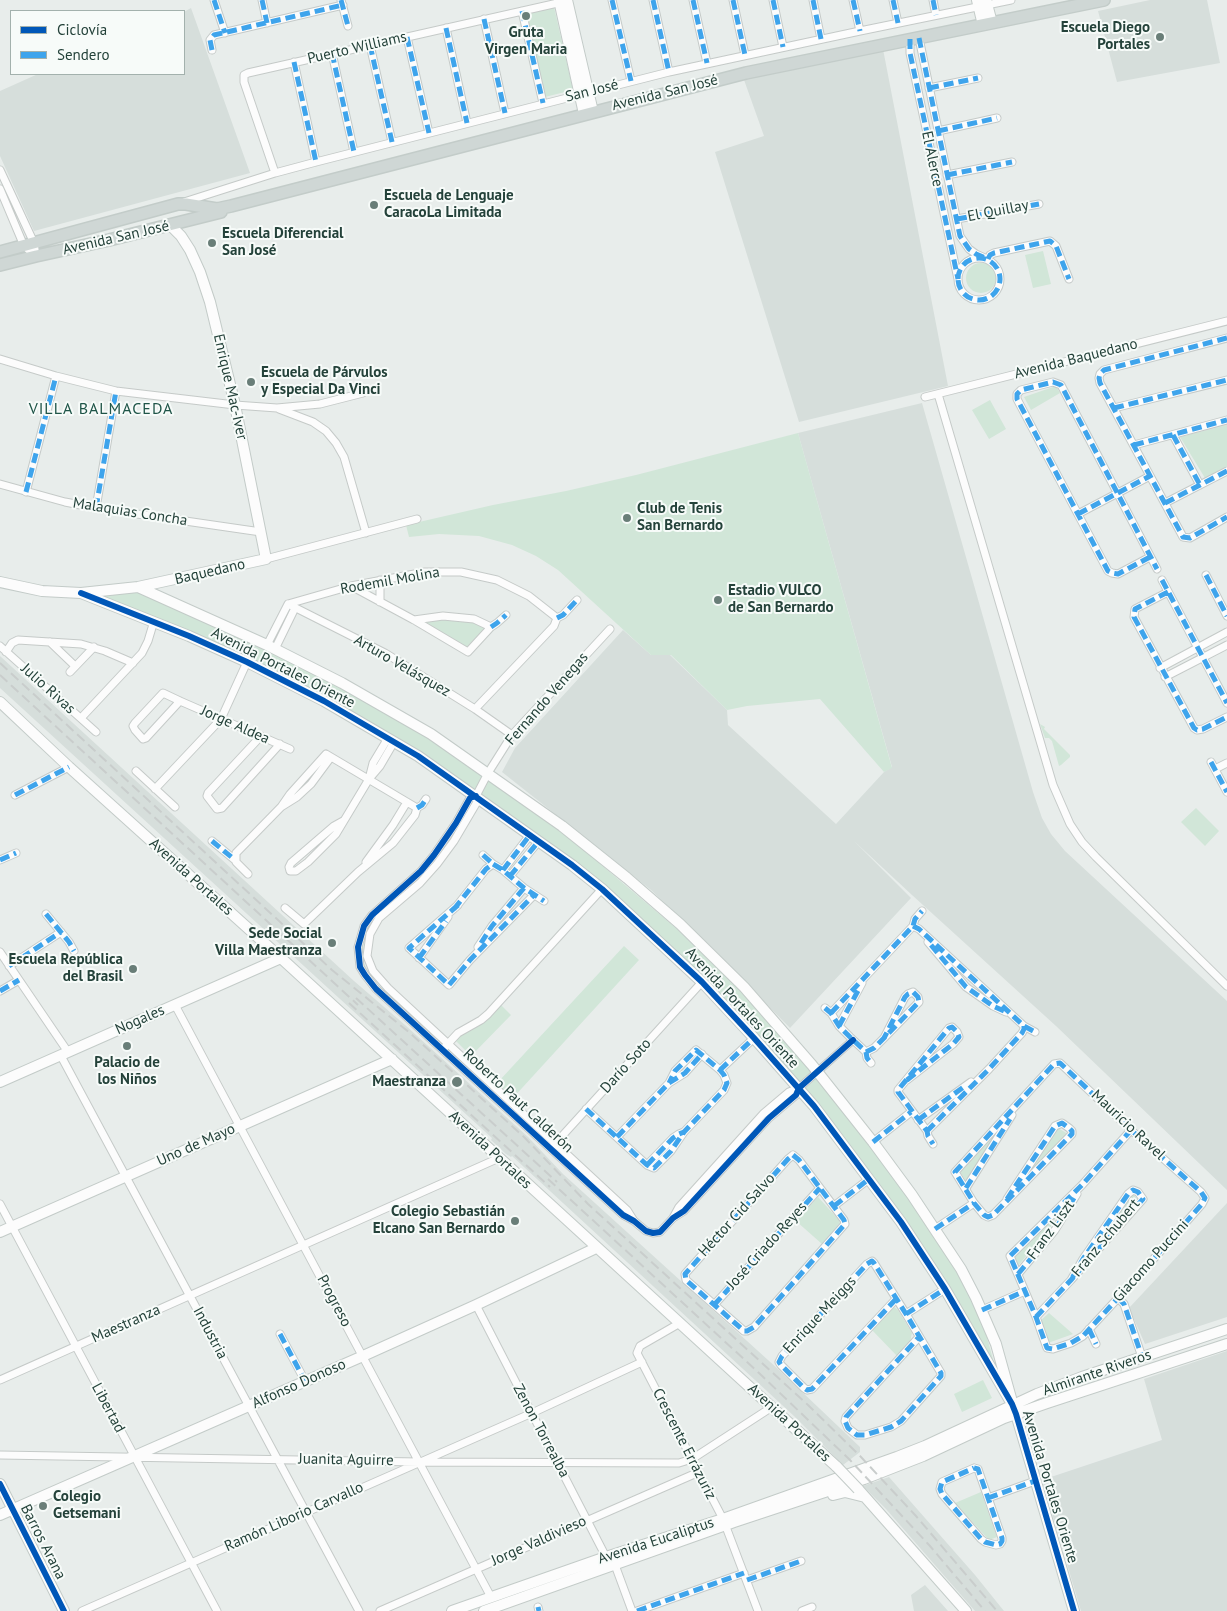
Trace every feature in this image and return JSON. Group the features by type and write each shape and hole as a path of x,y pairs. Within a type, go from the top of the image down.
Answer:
{"main road":[{"name":"Avenida San José","path":"0,252 178,204 217,209 231,206 746,73 1104,0"},
{"name":"Avenida San José","path":"0,265 216,214 231,206"},
{"path":"150,212 170,225"}],"street":[{"path":"214,0 225,33"},
{"path":"262,0 267,23"},
{"path":"612,0 631,81"},
{"path":"653,0 669,72"},
{"path":"692,0 707,63"},
{"path":"733,0 745,54"},
{"path":"773,0 783,47"},
{"path":"813,0 821,39"},
{"path":"853,0 860,30"},
{"path":"893,0 898,23"},
{"path":"933,0 936,15"},
{"name":"San José","path":"178,204 275,173 631,81 745,54 936,15 982,3 1012,0"},
{"path":"565,1 588,113"},
{"name":"Puerto Williams","path":"275,173 244,82 248,72 565,1"},
{"path":"212,50 210,38 214,36 342,3 348,26"},
{"path":"982,3 987,24"},
{"path":"522,11 543,103"},
{"path":"484,19 505,113"},
{"path":"446,28 468,123"},
{"path":"407,37 429,133"},
{"name":"El Alerce","path":"914,38 929,88 960,236 966,246 976,254 987,259 998,269 1001,276 998,289 988,299 974,300 962,292 959,286 910,52 914,38"},
{"path":"370,45 392,142"},
{"path":"332,54 354,152"},
{"path":"294,62 316,162"},
{"path":"929,88 978,78"},
{"path":"938,131 997,118"},
{"path":"947,175 1012,162"},
{"path":"0,170 29,245"},
{"path":"0,189 36,256"},
{"name":"El Quillay","path":"957,219 1039,204"},
{"name":"Enrique Mac-Iver","path":"170,225 185,242 200,272 210,302 235,405 266,559"},
{"path":"958,279 959,273 966,262 978,257 987,259 993,254 1050,241 1056,246 1069,279"},
{"name":"Avenida Baquedano","path":"925,397 1227,321"},
{"path":"1227,338 1104,370 1100,374 1100,383 1183,537 1190,538 1227,517"},
{"path":"0,359 116,391 235,405 277,408 320,404 363,393"},
{"path":"26,492 56,376"},
{"path":"1114,408 1227,380"},
{"path":"1150,557 1118,574 1108,570 1017,399 1017,394 1021,390 1052,382 1061,386 1157,569"},
{"path":"96,508 116,391"},
{"path":"938,394 1053,785 1070,824 1082,842 1096,857 1227,986"},
{"path":"277,408 313,422 326,431 336,443 344,457 366,532"},
{"path":"1134,445 1227,420"},
{"path":"1173,435 1200,485"},
{"path":"1165,503 1227,471"},
{"path":"1078,514 1150,476"},
{"name":"Malaquias Concha","path":"0,484 96,508 261,532"},
{"name":"Baquedano","path":"0,582 42,591 80,593 138,587 266,559 417,519"},
{"name":"Rodemil Molina","path":"292,606 351,586 431,572 449,571 497,580 539,602 557,618"},
{"path":"1206,575 1227,616"},
{"path":"380,580 380,602"},
{"path":"1162,580 1227,703"},
{"path":"164,582 163,590 166,600"},
{"path":"351,586 468,652 491,627 506,615"},
{"name":"Avenida Portales Oriente","path":"138,587 271,647 342,683 432,734 562,826 627,878 680,924 744,987 817,1071 874,1142 935,1229 960,1269 982,1310 1003,1366 1074,1611"},
{"path":"116,590 113,598 116,607"},
{"path":"1168,592 1137,608 1133,614 1160,668 1196,730 1202,729 1227,716"},
{"name":"Avenida Portales Oriente","path":"80,593 154,621 247,662 324,701 418,756 530,834 602,889 702,982 799,1088 901,1222 945,1289 1014,1409"},
{"path":"475,709 554,626 557,618 563,615 577,600"},
{"path":"271,647 292,606"},
{"name":"Arturo Velásquez","path":"292,606 385,653 475,709 512,735"},
{"path":"414,620 443,616 474,619 491,627"},
{"path":"80,718 142,653 148,642 154,621"},
{"name":"Fernando Venegas","path":"488,773 512,735 610,629"},
{"path":"1160,668 1227,632"},
{"path":"6,652 12,643 18,640 82,644 133,663"},
{"path":"50,642 75,666"},
{"path":"1165,677 1227,645"},
{"name":"Julio Rivas","path":"0,646 96,732"},
{"path":"70,672 94,647"},
{"path":"155,789 221,719 247,662"},
{"name":"Jorge Aldea","path":"180,701 146,738 143,739 135,730 133,726 135,723 163,694 180,701 280,744 290,749"},
{"name":"Avenida Portales","path":"0,702 837,1467 866,1497 966,1611"},
{"path":"261,736 208,793 207,796 217,808 222,808 280,744"},
{"path":"343,821 334,826 291,863 290,870 296,871 308,862 332,838 343,821 369,779 373,763 391,740"},
{"path":"235,860 236,853 281,807 298,797 311,784 329,756 417,808"},
{"path":"1211,762 1227,792"},
{"path":"1215,770 1227,763"},
{"path":"15,795 69,767"},
{"path":"136,771 175,808"},
{"name":"Roberto Paut Calderón","path":"488,773 476,796 470,798 456,823 434,855 421,871 372,915 364,926 358,947 360,967 370,982 445,1047 553,1146 623,1215 646,1231 660,1232 673,1218 684,1211 769,1118 796,1095 799,1088 853,1040"},
{"path":"285,908 304,924 399,836 415,815 417,808 426,799"},
{"path":"358,872 407,802"},
{"path":"503,870 530,834"},
{"path":"212,841 235,860 248,874"},
{"path":"510,876 539,841"},
{"path":"0,860 16,852"},
{"path":"483,855 544,902"},
{"path":"419,958 458,904 486,869 493,864"},
{"path":"470,960 492,926 524,888"},
{"path":"445,1047 458,1033 482,1020 488,1014 602,889"},
{"path":"458,904 409,948 449,985 470,960 534,895"},
{"path":"922,911 915,919 916,928 941,959 966,987 993,1006 1013,1016"},
{"path":"46,914 74,951"},
{"path":"831,1013 867,974 916,928"},
{"path":"916,928 1024,1026 1036,1032"},
{"path":"10,966 61,932"},
{"name":"Industria","path":"0,952 65,1054 126,1176 359,1611"},
{"name":"Nogales","path":"0,1082 281,958"},
{"path":"840,1026 867,974"},
{"path":"0,991 19,980"},
{"name":"Darío Soto","path":"553,1146 702,982"},
{"path":"866,1052 874,1048 884,1038 919,1002 918,997 913,992 905,997 884,1038"},
{"name":"Progreso","path":"175,1004 491,1597"},
{"path":"825,1008 866,1052 867,1058 871,1063"},
{"path":"927,1131 989,1069 1022,1033 1024,1026"},
{"path":"907,1080 949,1028 952,1027 957,1032 958,1037 953,1044 900,1086 898,1092 927,1131 933,1144"},
{"path":"720,1070 754,1038"},
{"path":"586,1109 647,1165 652,1168 657,1166 676,1146 684,1132 726,1088 727,1081 720,1070 696,1050 675,1071 669,1083 617,1137"},
{"name":"Uno de Mayo","path":"0,1232 392,1059"},
{"name":"Mauricio Ravel","path":"1022,1100 1054,1064 1060,1063 1131,1130 1201,1192"},
{"path":"918,1120 989,1069"},
{"path":"1007,1199 1055,1126 1062,1123 1069,1128 1072,1134 993,1215 988,1217 984,1215 974,1202 955,1172 1022,1100"},
{"path":"966,1188 1022,1100"},
{"path":"874,1142 912,1112"},
{"name":"Franz Liszt","path":"1082,1185 1055,1230 1018,1274 1010,1256 1082,1185 1131,1130"},
{"name":"Héctor Cid Salvo","path":"714,1305 685,1277 687,1270 793,1156 799,1160 820,1188"},
{"name":"Maestranza","path":"0,1380 499,1158"},
{"path":"834,1206 869,1179"},
{"path":"714,1305 739,1328 747,1331 754,1327 845,1224 820,1188"},
{"name":"José Criado Reyes","path":"714,1305 820,1188"},
{"name":"Franz Schubert","path":"1036,1317 1071,1280 1143,1199 1138,1192 1133,1190 1128,1194 1071,1280"},
{"name":"Giacomo Puccini","path":"1036,1317 1047,1348 1053,1349 1071,1343 1083,1336 1202,1204 1205,1198 1201,1192"},
{"path":"935,1229 974,1202"},
{"name":"Libertad","path":"0,1204 217,1611"},
{"name":"Alfonso Donoso","path":"0,1515 363,1356 596,1248"},
{"name":"Enrique Meiggs","path":"872,1261 896,1300 810,1390 804,1388 780,1365 780,1360 867,1264 872,1261"},
{"path":"1018,1274 1036,1317"},
{"path":"906,1314 945,1289"},
{"path":"982,1310 1025,1291"},
{"path":"1118,1298 1124,1304 1142,1357"},
{"path":"896,1300 906,1314 940,1373 941,1376 897,1424 861,1436 853,1432 846,1424 846,1417 919,1337"},
{"name":"Zenon Torrealba","path":"476,1305 606,1557"},
{"path":"642,1362 637,1351 640,1346 680,1323"},
{"path":"1089,1328 1096,1344"},
{"name":"Almirante Riveros","path":"861,1475 1014,1409 1062,1384 1227,1329"},
{"path":"280,1334 305,1381"},
{"name":"Almirante Riveros","path":"1014,1409 1227,1344"},
{"name":"Ramón Liborio Carvallo","path":"82,1611 532,1413 642,1362"},
{"name":"Crescente Errázuriz","path":"642,1362 692,1459 728,1522 758,1611"},
{"path":"991,1370 998,1370 1003,1366"},
{"path":"692,1459 772,1407"},
{"name":"Juanita Aguirre","path":"0,1455 558,1463 679,1463 692,1459"},
{"path":"974,1468 978,1469 988,1498 1002,1538 1002,1541 996,1545 981,1539 942,1494 940,1484 974,1468"},
{"name":"Jorge Valdivieso","path":"380,1611 699,1472"},
{"name":"Avenida Eucaliptus","path":"484,1611 861,1475"},
{"path":"988,1498 1035,1481"},
{"name":"Barros Arana","path":"0,1484 64,1611"},
{"path":"728,1522 747,1523 846,1492 866,1497"},
{"name":"Avenida Eucaliptus","path":"452,1611 606,1557 728,1522"},
{"path":"637,1611 745,1576 801,1561"},
{"path":"615,1565 632,1611"},
{"path":"802,1611 812,1607"}],"shaded area":[{"name":"Escuela Diego Portales","path":"1150,0 1207,0 1220,63 1117,82 1098,11"},
{"path":"191,8 250,173 34,231 0,156 0,91 36,75 185,75 185,11"},
{"path":"883,49 948,386 799,422 715,152 764,136 743,77"},
{"path":"922,403 1042,818 1051,834 1065,851 1227,1001 1227,1190 1056,1026 854,841 911,898 790,1028 651,890 502,772 515,748 623,630 651,655 670,655 727,710 728,725 836,824 884,772 892,767 798,433"},
{"path":"0,656 354,981 528,1137 563,1174 779,1370 860,1447 860,1452 843,1465 794,1416 512,1156 506,1154 491,1140 492,1138 0,688"},
{"path":"1227,1203 1227,1317 1145,1344 1129,1308"},
{"path":"1227,1351 1227,1611 1081,1611 1042,1480 1162,1440 1144,1379"},
{"path":"889,1477 1004,1611 975,1611 886,1509 863,1486"},
{"path":"925,1585 948,1611 914,1611 911,1595"}],"green space":[{"path":"554,7 573,90 545,97 525,14"},
{"path":"1043,251 1051,284 1033,288 1025,255"},
{"path":"981,263 992,267 996,278 992,289 981,293 970,289 966,278 970,267"},
{"path":"1056,386 1060,393 1031,410 1024,397"},
{"path":"990,400 1006,429 989,439 972,410"},
{"path":"1227,425 1227,466 1205,478 1180,437"},
{"name":"Estadio VULCO de San Bernardo","path":"798,433 892,768 884,772 820,699 747,706 727,710 671,655 651,655 558,570 536,556 512,545 479,536 439,534 409,537 406,525 636,475"},
{"path":"139,590 222,627 358,697 462,758 566,835 677,929 740,990 797,1054 878,1153 963,1280 982,1319 994,1363 922,1249 770,1050 568,860 338,707 99,597"},
{"path":"441,619 471,621 486,627 467,647 423,622"},
{"path":"1040,724 1045,727 1044,729 1070,755 1059,766 1052,741 1049,738 1045,738"},
{"path":"471,801 474,802 438,858 420,879 375,919 364,937 363,961 373,980 437,1038 434,1041 371,982 361,966 361,947 367,926 373,918 424,872"},
{"path":"1196,808 1219,831 1205,846 1181,822"},
{"path":"624,946 639,960 512,1099 496,1085"},
{"path":"500,1004 511,1015 471,1056 456,1041 459,1035 486,1020"},
{"path":"1058,1128 1068,1134 1025,1177"},
{"path":"998,1132 966,1181 960,1172"},
{"path":"1132,1193 1138,1200 1087,1257"},
{"path":"818,1197 840,1223 822,1244 796,1221"},
{"path":"1059,1212 1050,1228 1017,1267 1014,1257"},
{"path":"893,1306 898,1310 912,1333 910,1342 898,1357 871,1329"},
{"path":"1049,1313 1073,1334 1048,1343 1039,1322"},
{"path":"983,1380 992,1398 962,1412 954,1394"},
{"path":"981,1492 997,1537 989,1540 955,1503"}],"railway":[{"path":"0,663 332,970 410,1033 525,1138 588,1204 808,1405 861,1457 916,1516 997,1611"},
{"path":"0,675 358,1005"},
{"path":"356,998 557,1182"},
{"path":"349,1003 550,1187"},
{"path":"548,1179 759,1373 850,1460 930,1546 985,1611"}],"marked path":[{"path":"214,0 225,33"},
{"path":"262,0 267,23"},
{"path":"341,0 348,26"},
{"path":"612,0 631,81"},
{"path":"653,0 669,72"},
{"path":"693,0 707,63"},
{"path":"733,0 745,55"},
{"path":"773,0 783,47"},
{"path":"813,0 821,39"},
{"path":"853,0 860,31"},
{"path":"893,0 898,23"},
{"path":"933,0 936,15"},
{"path":"212,50 210,40 214,35 343,5"},
{"path":"522,11 543,103"},
{"path":"484,19 505,113"},
{"path":"446,28 467,123"},
{"path":"407,37 429,133"},
{"path":"919,38 960,236 969,249 985,258"},
{"path":"910,39 910,53 958,279"},
{"path":"370,45 392,142"},
{"path":"332,53 354,152"},
{"path":"294,62 316,162"},
{"path":"929,88 978,78"},
{"path":"938,131 997,118"},
{"path":"947,175 1012,162"},
{"path":"957,219 1039,204"},
{"path":"988,259 994,253 1050,241 1056,246 1069,279"},
{"path":"983,258 991,261 997,267 1000,279 997,291 991,297 975,300 967,297 961,291 958,275 961,267 967,261 983,258"},
{"path":"1227,338 1104,370 1099,378 1183,537 1190,538 1227,517"},
{"path":"26,492 56,376"},
{"path":"1114,408 1227,380"},
{"path":"1150,557 1118,574 1108,571 1017,399 1017,394 1021,390 1053,382 1061,385 1157,569"},
{"path":"96,508 116,391"},
{"path":"1134,445 1227,420"},
{"path":"1173,435 1200,485"},
{"path":"1165,503 1227,471"},
{"path":"1078,514 1150,476"},
{"path":"1206,575 1227,616"},
{"path":"1162,580 1227,703"},
{"path":"1168,592 1135,609 1134,617 1194,728 1197,730 1203,729 1227,717"},
{"path":"557,618 563,615 577,600"},
{"path":"491,627 506,615"},
{"path":"1211,762 1227,792"},
{"path":"15,795 69,767"},
{"path":"417,808 426,799"},
{"path":"503,870 530,835"},
{"path":"212,841 235,860"},
{"path":"510,876 539,841"},
{"path":"0,860 16,853"},
{"path":"483,855 493,864"},
{"path":"454,909 486,869 493,864 544,901"},
{"path":"481,943 492,926 524,888"},
{"path":"458,905 409,948 449,985 470,960 534,895"},
{"path":"831,1013 913,926 915,919 922,911"},
{"path":"46,914 74,951"},
{"path":"419,958 446,921"},
{"path":"913,926 919,929 1024,1026 1035,1032"},
{"path":"9,966 61,932"},
{"path":"931,945 966,987 993,1006 1004,1011"},
{"path":"0,991 19,980"},
{"path":"839,1026 860,987"},
{"path":"866,1052 874,1048 884,1038 919,1002 918,997 913,992 905,997 884,1038"},
{"path":"825,1008 831,1013 839,1026 866,1052 867,1058 871,1063"},
{"path":"927,1131 989,1069 1022,1033 1024,1026"},
{"path":"907,1080 953,1044 959,1037 952,1027 949,1028 898,1090 927,1131 933,1144"},
{"path":"720,1070 754,1038"},
{"path":"586,1109 647,1165 654,1168 671,1151 684,1132 724,1090 727,1083 720,1070 696,1050 675,1071 669,1083"},
{"path":"617,1137 669,1083 685,1073 702,1054"},
{"path":"1007,1199 1055,1126 1062,1123 1069,1128 1072,1134 993,1215 988,1217 974,1203 955,1172 1054,1064 1060,1063 1131,1130 1201,1192 1205,1198 1202,1204 1142,1272 1083,1336 1071,1343 1053,1349 1047,1348 1010,1256 1082,1185 1131,1130"},
{"path":"918,1120 965,1086"},
{"path":"873,1142 911,1112"},
{"path":"966,1188 1010,1119"},
{"path":"647,1165 673,1138 684,1132"},
{"path":"793,1155 799,1160 844,1220 845,1224 754,1327 744,1331 686,1280 685,1274 793,1155"},
{"path":"834,1206 869,1179"},
{"path":"714,1305 820,1188"},
{"path":"1036,1317 1071,1280 1143,1199 1138,1192 1133,1190 1128,1194 1083,1259 1071,1280"},
{"path":"1018,1274 1055,1230 1074,1198"},
{"path":"935,1229 974,1203"},
{"path":"896,1299 812,1389 807,1390 804,1388 779,1362 782,1356 867,1264 872,1261 906,1314 941,1373 941,1376 901,1421 891,1427 865,1435 857,1435 848,1428 845,1421 846,1417 919,1337"},
{"path":"906,1314 945,1289"},
{"path":"982,1310 1025,1291"},
{"path":"1118,1298 1124,1304 1142,1357"},
{"path":"1089,1329 1096,1344"},
{"path":"280,1334 305,1381"},
{"path":"974,1468 978,1469 1002,1538 1000,1544 996,1545 981,1539 942,1494 940,1489 942,1482 974,1468"},
{"path":"988,1498 1035,1481"},
{"path":"747,1580 801,1561"},
{"path":"637,1611 744,1573"},
{"path":"538,1607 539,1611"}],"cycle path":[{"path":"81,593 189,636 247,662 324,701 418,756 572,865 602,889 702,982 814,1106 901,1222 945,1289 1012,1404 1074,1611"},
{"path":"476,796 470,798 456,823 421,871 372,915 364,926 358,947 360,967 376,989 623,1215 646,1231 660,1232 673,1218 684,1211 769,1118 796,1095 799,1088 853,1040"},
{"path":"0,1484 64,1611"}],"place":[{"name":"Gruta Virgen Maria","path":"526,16"},
{"name":"Escuela Diego Portales","path":"1160,37"},
{"name":"Escuela de Lenguaje CaracoLa Limitada","path":"374,205"},
{"name":"Escuela Diferencial San José","path":"212,243"},
{"name":"Escuela de Párvulos y Especial Da Vinci","path":"251,382"},
{"name":"Club de Tenis San Bernardo","path":"627,518"},
{"name":"Estadio VULCO de San Bernardo","path":"718,600"},
{"name":"Sede Social Villa Maestranza","path":"332,943"},
{"name":"Escuela República del Brasil","path":"133,969"},
{"name":"Palacio de los Niños","path":"127,1046"},
{"name":"Maestranza","path":"457,1082"},
{"name":"Colegio Sebastián Elcano San Bernardo","path":"515,1221"},
{"name":"Colegio Getsemani","path":"43,1506"}],"district":[{"name":"VILLA BALMACEDA","path":"101,409"}]}
